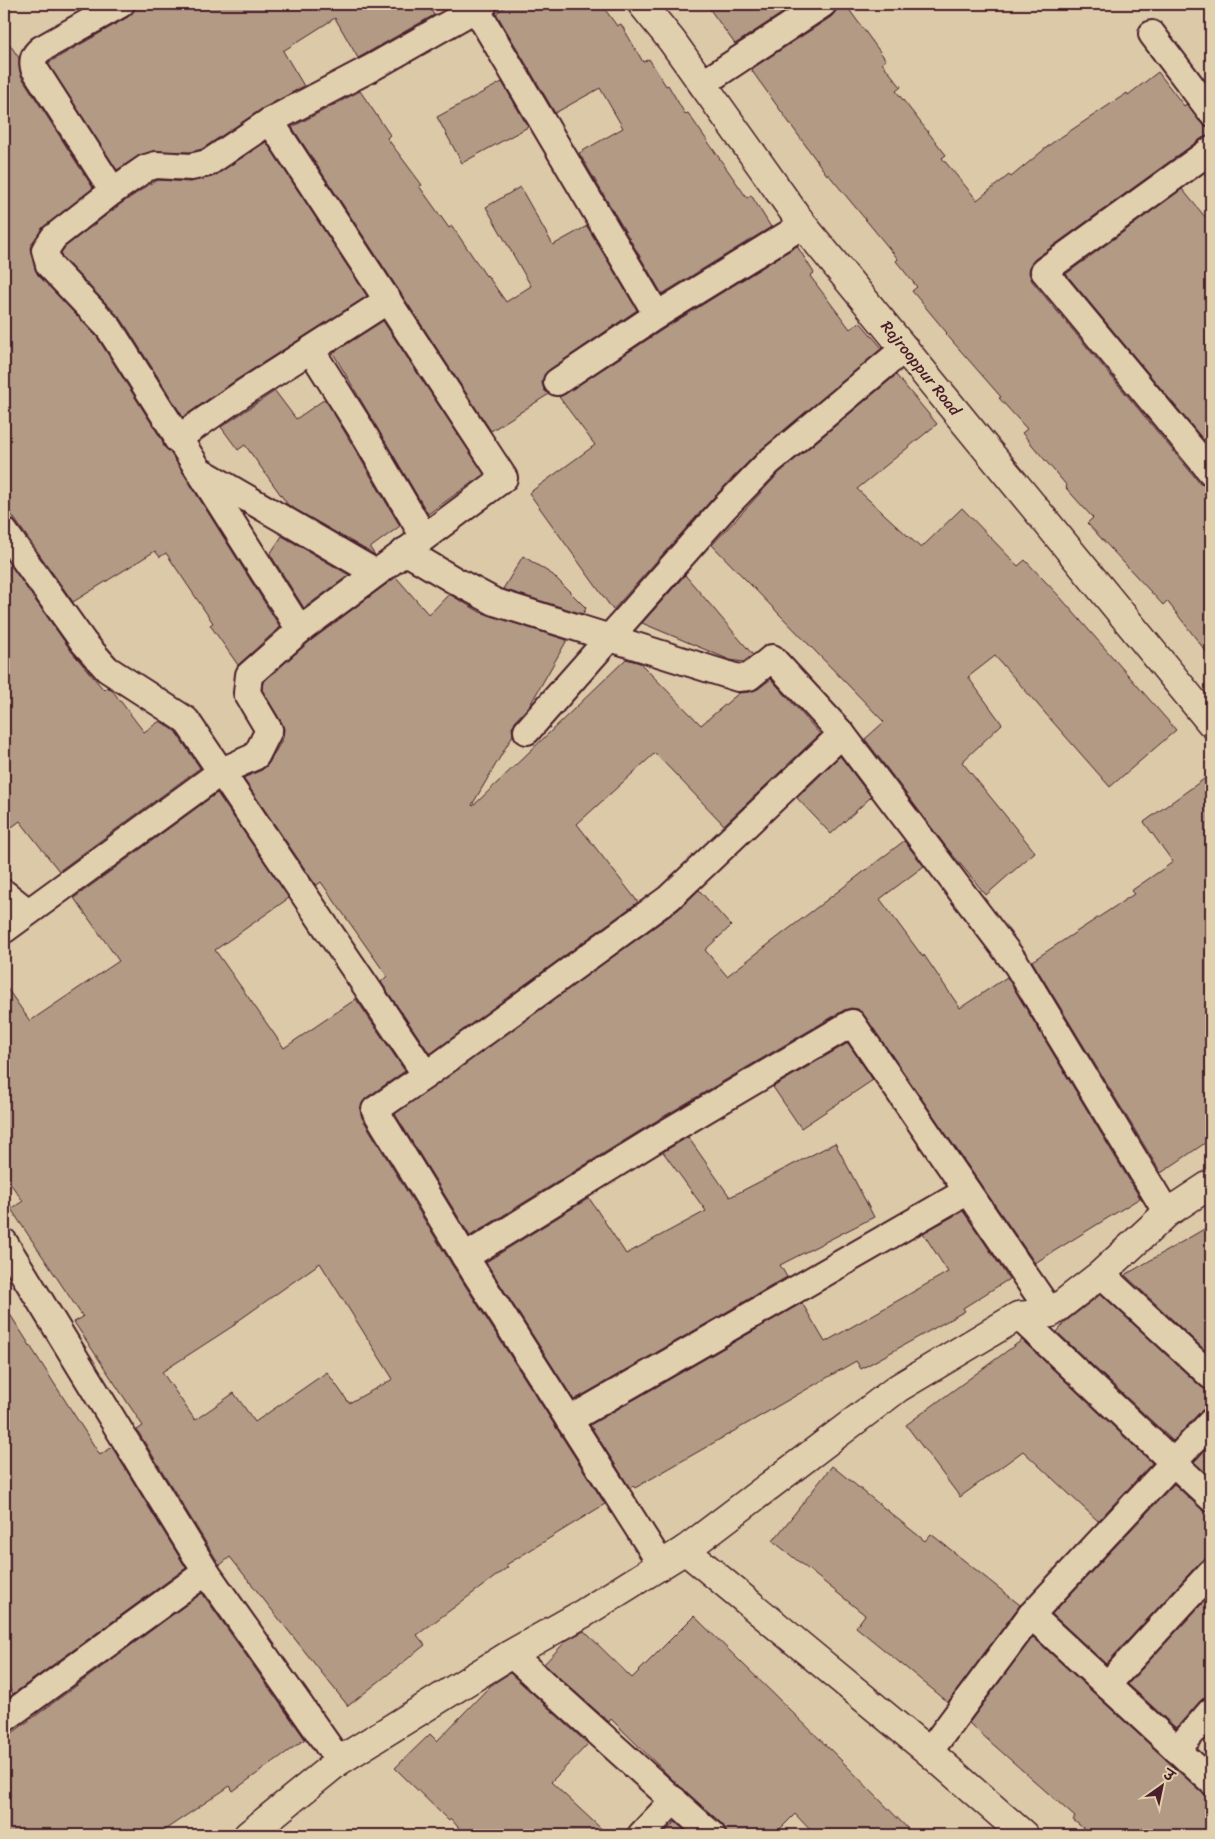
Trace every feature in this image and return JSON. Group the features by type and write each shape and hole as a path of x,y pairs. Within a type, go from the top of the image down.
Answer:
{"main road":[{"name":"Rajrooppur Road","path":"642,4 672,42 803,225 1211,723"},
{"path":"248,1835 339,1761 511,1654 584,1613 684,1550 898,1388 1018,1316 1052,1313 1101,1274 1167,1213 1211,1184"},
{"path":"684,1550 929,1752 1024,1835"}],"street":[{"path":"113,191 34,68 33,61 34,54 41,49 121,4"},
{"path":"702,84 823,4"},
{"path":"300,630 109,328 50,266 45,250 54,238 113,191 146,168 156,165 190,167 208,163 270,121 373,67 480,6 657,315"},
{"path":"1152,34 1211,112"},
{"path":"4,930 222,771 256,756 269,730 247,694 249,675 300,630 504,478 270,121"},
{"path":"1211,150 1044,271 1211,472"},
{"path":"557,382 657,315 803,225"},
{"path":"178,439 245,392 388,300"},
{"path":"527,731 724,508 769,462 905,348"},
{"path":"311,350 359,426 415,544 454,580 495,602 738,678 749,677 772,658 842,734 1017,965 1167,1213"},
{"path":"198,469 376,573"},
{"path":"4,531 84,644 107,669 186,720 426,1075"},
{"path":"661,1564 465,1257 375,1110 669,898 842,734"},
{"path":"4,893 28,912"},
{"path":"465,1257 659,1136 852,1023 1052,1313"},
{"path":"569,1420 967,1191"},
{"path":"4,1242 206,1572 339,1761"},
{"path":"1101,1274 1211,1376"},
{"path":"1018,1316 1211,1498"},
{"path":"929,1752 1030,1615 1211,1422"},
{"path":"6,1713 206,1572"},
{"path":"1107,1685 1211,1572"},
{"path":"1030,1615 1211,1781"},
{"path":"511,1654 712,1835"},
{"path":"1177,1750 1211,1711"},
{"path":"641,1835 674,1800"}],"building":[{"path":"136,4 428,4 434,15 358,58 335,18 283,51 304,86 262,109 202,149 190,152 152,151 138,156 117,170 48,63 128,17 134,11"},
{"path":"509,4 601,4 617,26 621,24 643,62 649,59 666,86 668,85 685,114 688,113 747,198 751,195 771,227 662,294 579,153 623,128 600,88 555,113 496,13"},
{"path":"706,4 796,4 735,44"},
{"path":"838,4 845,4 886,60 882,63 901,87 896,91 946,155 942,158 977,200 1009,175 1011,177 1052,143 1127,93 1128,95 1158,72 1184,106 1186,104 1205,126 1211,127 1211,135 1202,138 1035,259 1030,265 1029,273 1032,281 1199,482 1211,487 1211,658 1167,601 1163,605 1087,523 1093,518 1022,433 1027,429 999,398 1001,397 946,334 912,291 917,287 896,261 898,259 827,175 752,71 753,68 831,17 836,11"},
{"path":"4,36 19,58 21,76 93,188 42,228 30,248 35,269 38,275 97,337 162,440 164,447 170,452 280,627 238,665 210,625 213,623 166,553 160,557 155,551 73,602 4,504"},
{"path":"502,82 528,127 462,163 437,117"},
{"path":"360,91 390,135 387,138 422,185 419,186 449,228 452,226 506,302 531,286 486,207 520,187 553,245 587,226 637,310 549,370 544,375 542,383 544,390 549,394 491,431 292,127"},
{"path":"266,142 367,296 236,380 183,417 122,320 62,257 61,253 65,247 122,203 153,182 158,180 190,182 212,177"},
{"path":"1182,189 1211,224 1211,449 1066,274"},
{"path":"797,246 814,273 810,276 850,329 860,322 882,348 758,452 713,498 613,610 529,493 595,445 559,397"},
{"path":"383,321 484,474 428,514 333,353"},
{"path":"896,375 937,424 857,489 921,548 962,508 1018,566 1025,560 1060,597 1176,730 1110,787 995,656 968,677 1002,724 962,762 1035,852 986,895 947,848 865,739 884,722 712,545 779,473"},
{"path":"275,391 296,419 325,399 400,526 370,548 375,555 288,505 245,445 238,450 221,427"},
{"path":"282,536 349,575 304,608 270,554"},
{"path":"4,556 72,652 104,690 107,687 112,690 144,732 160,721 175,731 200,768 59,871 20,821 4,833"},
{"path":"523,556 553,575 586,608 583,614 503,589"},
{"path":"685,575 753,655 743,662 730,660 642,623"},
{"path":"396,577 429,615 449,594 480,612 567,640 530,705 515,721 512,728 513,735 473,806 626,659 640,663 701,725 739,693 758,689 771,679 820,734 724,825 655,753 577,824 638,902 430,1054 381,982 387,976 321,882 317,885 313,881 243,778 262,770 269,763 283,738 284,729 282,723 262,690 263,682 309,642"},
{"path":"840,756 871,797 831,834 797,798"},
{"path":"1211,774 1211,1139 1161,1173 1032,961 1134,894 1131,891 1173,862 1144,822"},
{"path":"217,793 289,898 215,950 284,1048 356,999 405,1071 366,1098 360,1110 362,1118 452,1265 605,1504 506,1565 508,1567 417,1635 425,1645 348,1706 230,1557 219,1564 137,1430 143,1426 74,1322 83,1317 11,1209 23,1201 4,1175 4,984 30,1021 119,961 74,898","holes":["320,1263 393,1379 349,1403 327,1372 255,1422 234,1393 195,1420 162,1372 236,1324"]},
{"path":"904,841 924,866 880,899 923,957 924,955 960,1008 1007,977 1140,1198 1035,1263 864,1015 858,1009 851,1008 844,1010 651,1124 470,1236 395,1114 678,910 699,890 731,926 705,950 727,976"},
{"path":"848,1043 873,1080 801,1128 773,1087"},
{"path":"688,1137 730,1197 835,1143 874,1217 780,1265 787,1277 574,1400 486,1262 589,1198 626,1254 706,1211 663,1152"},
{"path":"963,1211 1009,1279 963,1308 965,1311 861,1369 856,1361 635,1488 633,1486 630,1488 590,1425 802,1303 825,1342 948,1272 923,1233"},
{"path":"1211,1225 1211,1356 1125,1275"},
{"path":"1101,1294 1201,1387 1211,1391 1211,1407 1200,1412 1173,1441 1057,1332 1065,1322"},
{"path":"4,1305 100,1455 112,1447 186,1568 13,1694 4,1680"},
{"path":"1022,1340 1152,1463 1098,1521 1023,1451 960,1497 906,1425"},
{"path":"1211,1444 1211,1478 1194,1462"},
{"path":"832,1466 925,1541 931,1534 1020,1605 948,1702 856,1627 865,1615 773,1541"},
{"path":"1174,1484 1201,1509 1211,1513 1211,1557 1200,1562 1106,1664 1052,1614"},
{"path":"202,1593 305,1739 233,1791 230,1786 157,1835 4,1835 4,1739"},
{"path":"1211,1594 1211,1693 1200,1701 1176,1728 1128,1684"},
{"path":"694,1616 839,1758 914,1835 815,1835 795,1814 774,1835 727,1835 722,1824 671,1778 611,1719 609,1722 544,1664 567,1640 584,1631 632,1678"},
{"path":"1033,1637 1201,1792 1211,1796 1211,1835 1092,1835 1073,1820 1075,1817 969,1723"},
{"path":"510,1673 588,1744 551,1782 608,1835 465,1835 451,1819 449,1821 395,1768 430,1734 437,1741 490,1686"},
{"path":"675,1822 690,1835 662,1835"}]}
